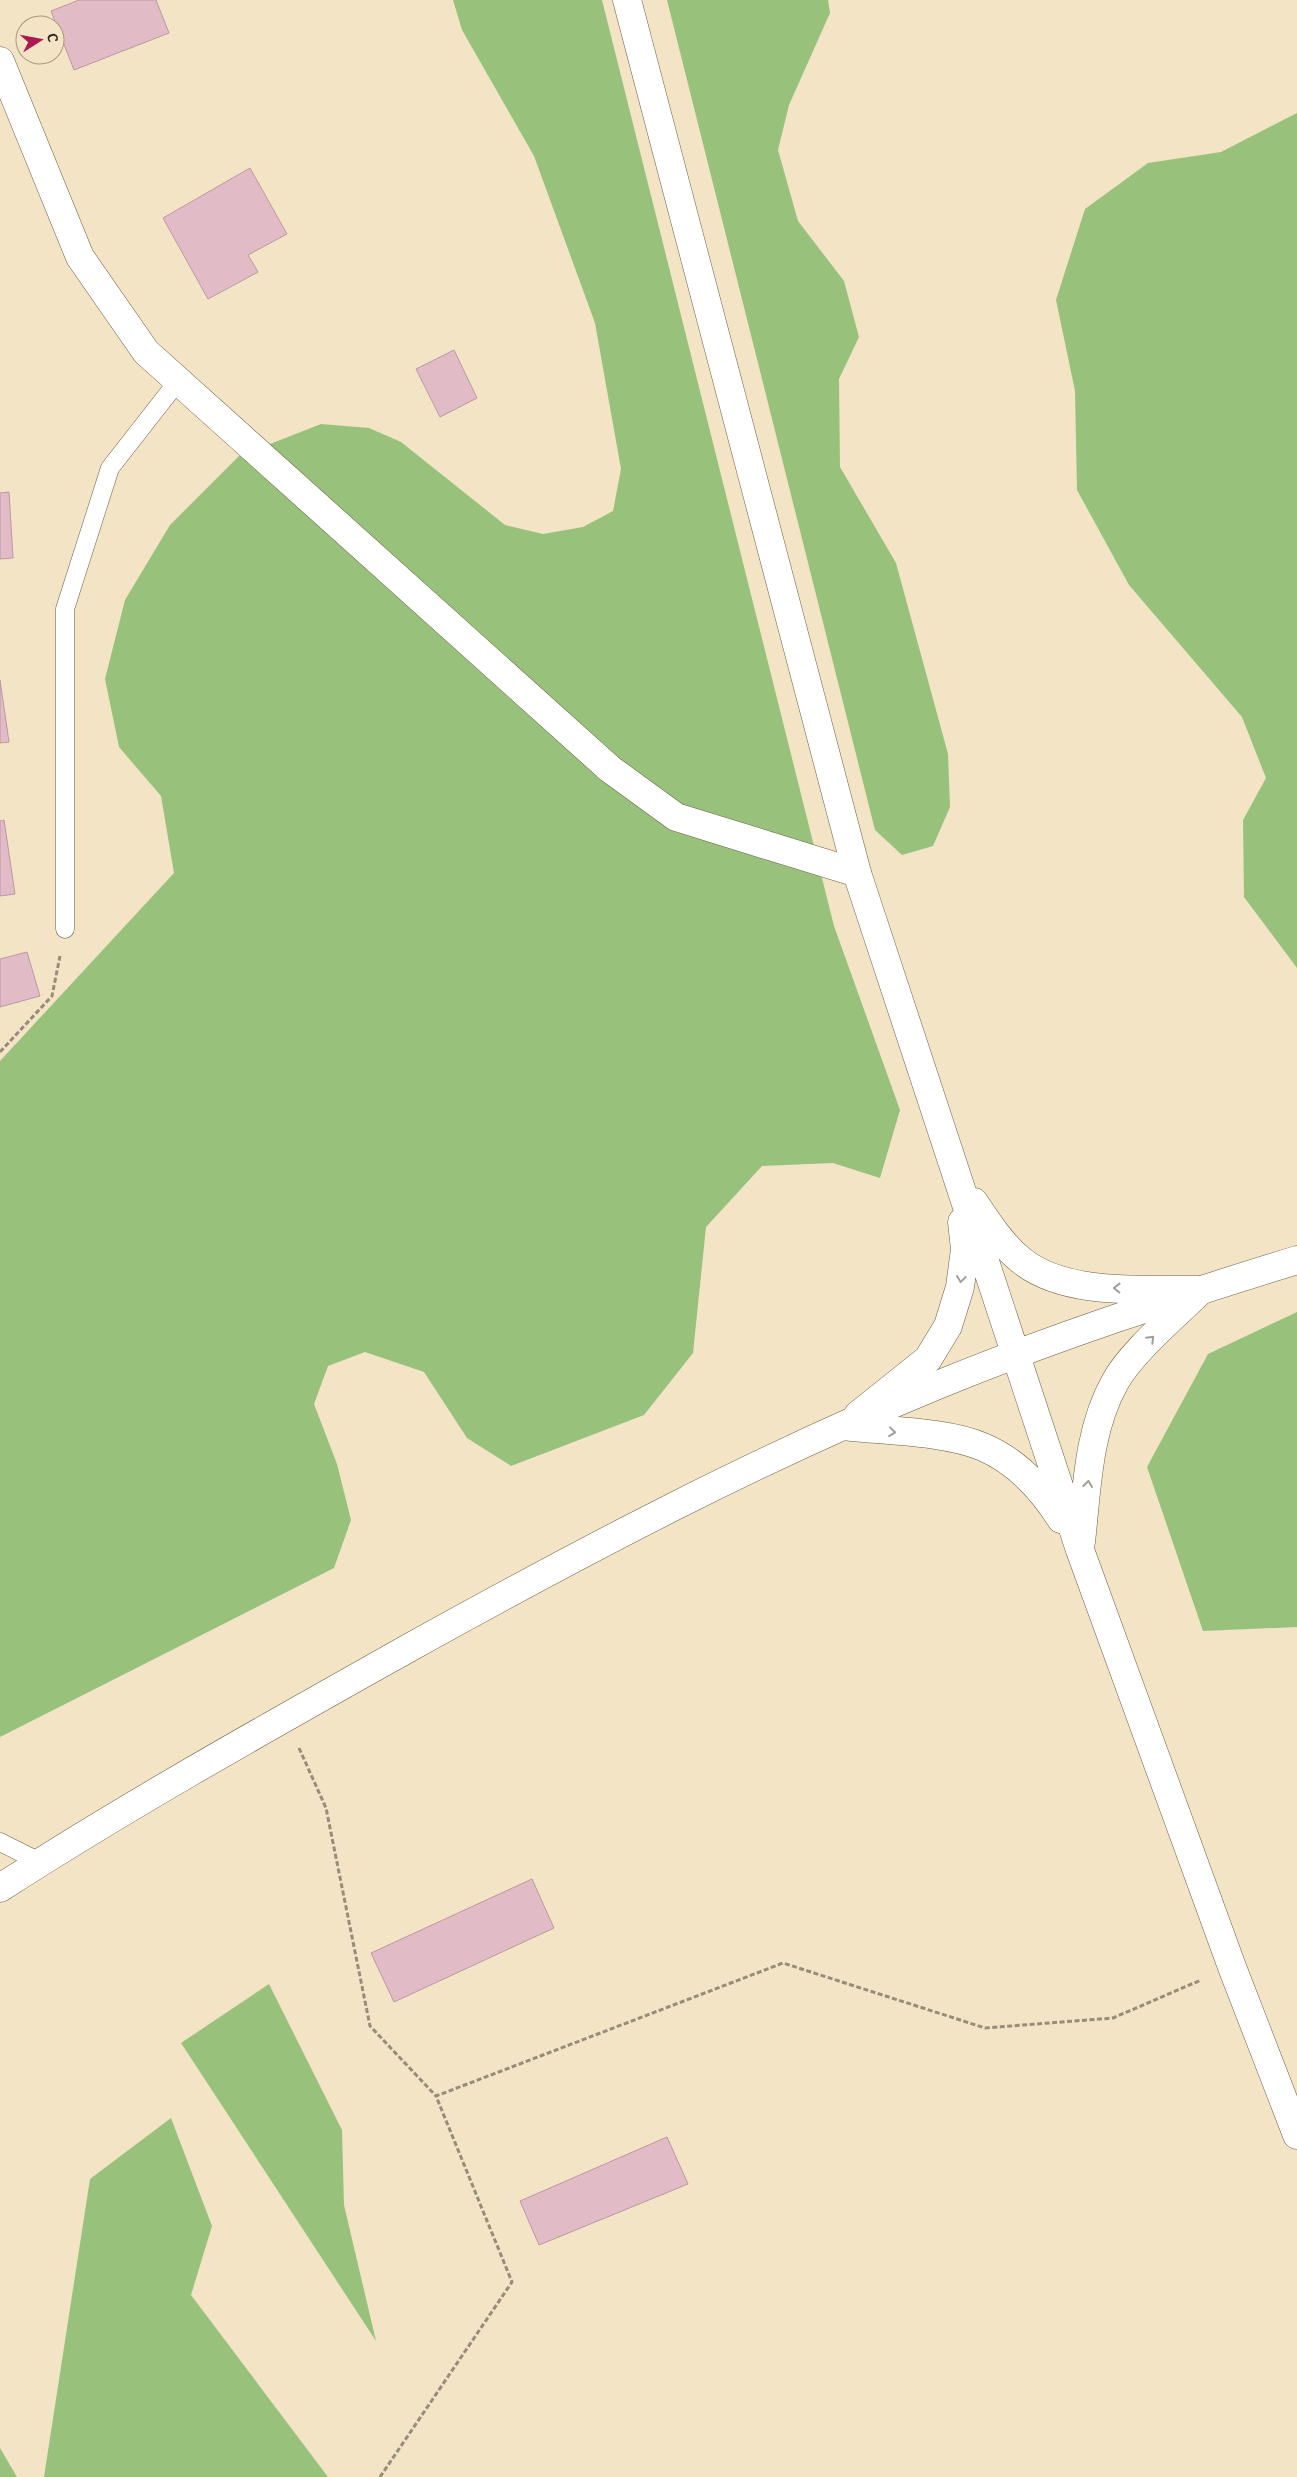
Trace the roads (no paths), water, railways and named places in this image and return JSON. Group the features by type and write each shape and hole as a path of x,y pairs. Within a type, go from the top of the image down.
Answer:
{"street":[{"path":"628,0 856,873 1080,1550 1232,1967 1297,2135"},
{"path":"0,61 80,257 146,352 610,769 676,817 856,873"},
{"path":"957,1178 998,1237 1023,1262 1057,1279 1092,1288 1201,1290"},
{"path":"844,1426 928,1359 948,1326 960,1287 965,1249 957,1178"},
{"path":"0,1888 40,1862 285,1717 593,1548 844,1426 939,1384 1016,1355 1201,1290 1297,1260"},
{"path":"1080,1550 1090,1462 1097,1425 1115,1381 1139,1352 1201,1290"},
{"path":"844,1426 942,1437 983,1447 1016,1467 1046,1495 1080,1550"}],"lane":[{"path":"65,929 65,610 110,468 178,380"},
{"path":"0,1842 40,1862"}]}
